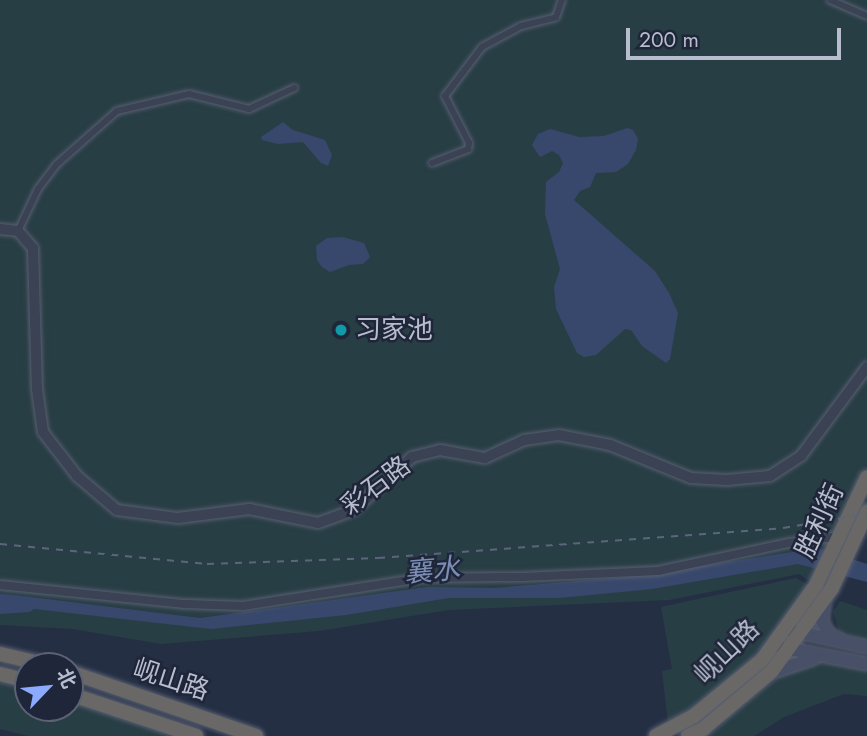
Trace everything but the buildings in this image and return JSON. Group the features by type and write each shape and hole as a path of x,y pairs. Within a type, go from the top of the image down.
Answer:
{"highway":[{"name":"胜利街","path":"829,593 867,477"},
{"name":"胜利街","path":"816,585 867,513"},
{"name":"岘山路","path":"656,736 694,716 762,660 816,585"},
{"name":"岘山路","path":"688,736 703,729 769,673 829,593"},
{"name":"岘山路","path":"84,677 256,736"},
{"name":"岘山路","path":"84,699 196,736"}],"main road":[{"path":"829,593 822,621 828,633 846,643"},
{"path":"784,629 867,648"},
{"path":"773,645 867,664"},
{"path":"769,673 799,661 824,656"}],"street":[{"path":"432,163 468,149 469,143 445,96 482,47 521,26 556,17 562,0"},
{"path":"830,0 867,16"},
{"path":"0,229 18,231 38,189 57,164 117,111 189,94 248,109 294,88"},
{"name":"彩石路","path":"18,231 33,248 36,266 37,389 43,432 77,476 117,510 178,518 248,509 318,523 354,510 412,457 440,450 485,458 524,440 559,435 610,445 691,478 727,480 770,476 801,456 867,367"},
{"path":"0,585 185,604 243,607 422,578 658,571 789,543 843,544"}],"shaded area":[{"name":"习家池","path":"0,0 867,0 867,477 850,503 867,502 867,526 837,593 826,591 799,574 669,600 449,610 319,631 161,644 73,629 0,625"},
{"path":"796,578 810,586 758,659 690,713 668,723 662,671 672,669 661,607"},
{"path":"840,601 867,610 867,640 840,634 833,612"},
{"path":"797,654 867,670 867,696 844,694 784,717 754,736 701,736"},
{"path":"0,682 14,686 14,722 84,722 84,706 178,736 28,736 0,729"}],"water":[{"path":"283,122 293,130 325,140 332,155 328,166 321,163 303,142 278,144 262,140 261,137"},
{"path":"627,128 633,130 638,139 636,150 628,164 616,172 596,173 590,187 580,191 574,200 655,271 669,293 678,313 670,359 666,363 642,346 631,330 625,329 596,355 584,357 577,353 556,309 554,287 560,269 545,214 546,182 559,172 563,163 559,155 552,151 540,157 532,145 538,134 550,129 579,137 604,136"},
{"path":"343,237 364,243 370,257 363,264 349,265 330,272 317,260 316,246 327,238"},
{"name":"襄水","path":"818,548 867,564 867,582 798,564 652,589 559,598 449,598 346,615 211,629 8,606 0,608 0,594 200,618 427,587 494,588 638,576"}],"waterway":[{"name":"襄水","path":"0,608 28,606"}],"railway":[{"path":"0,544 207,564 378,558 783,528 867,514"}],"place":[{"name":"习家池","path":"341,330"}]}
